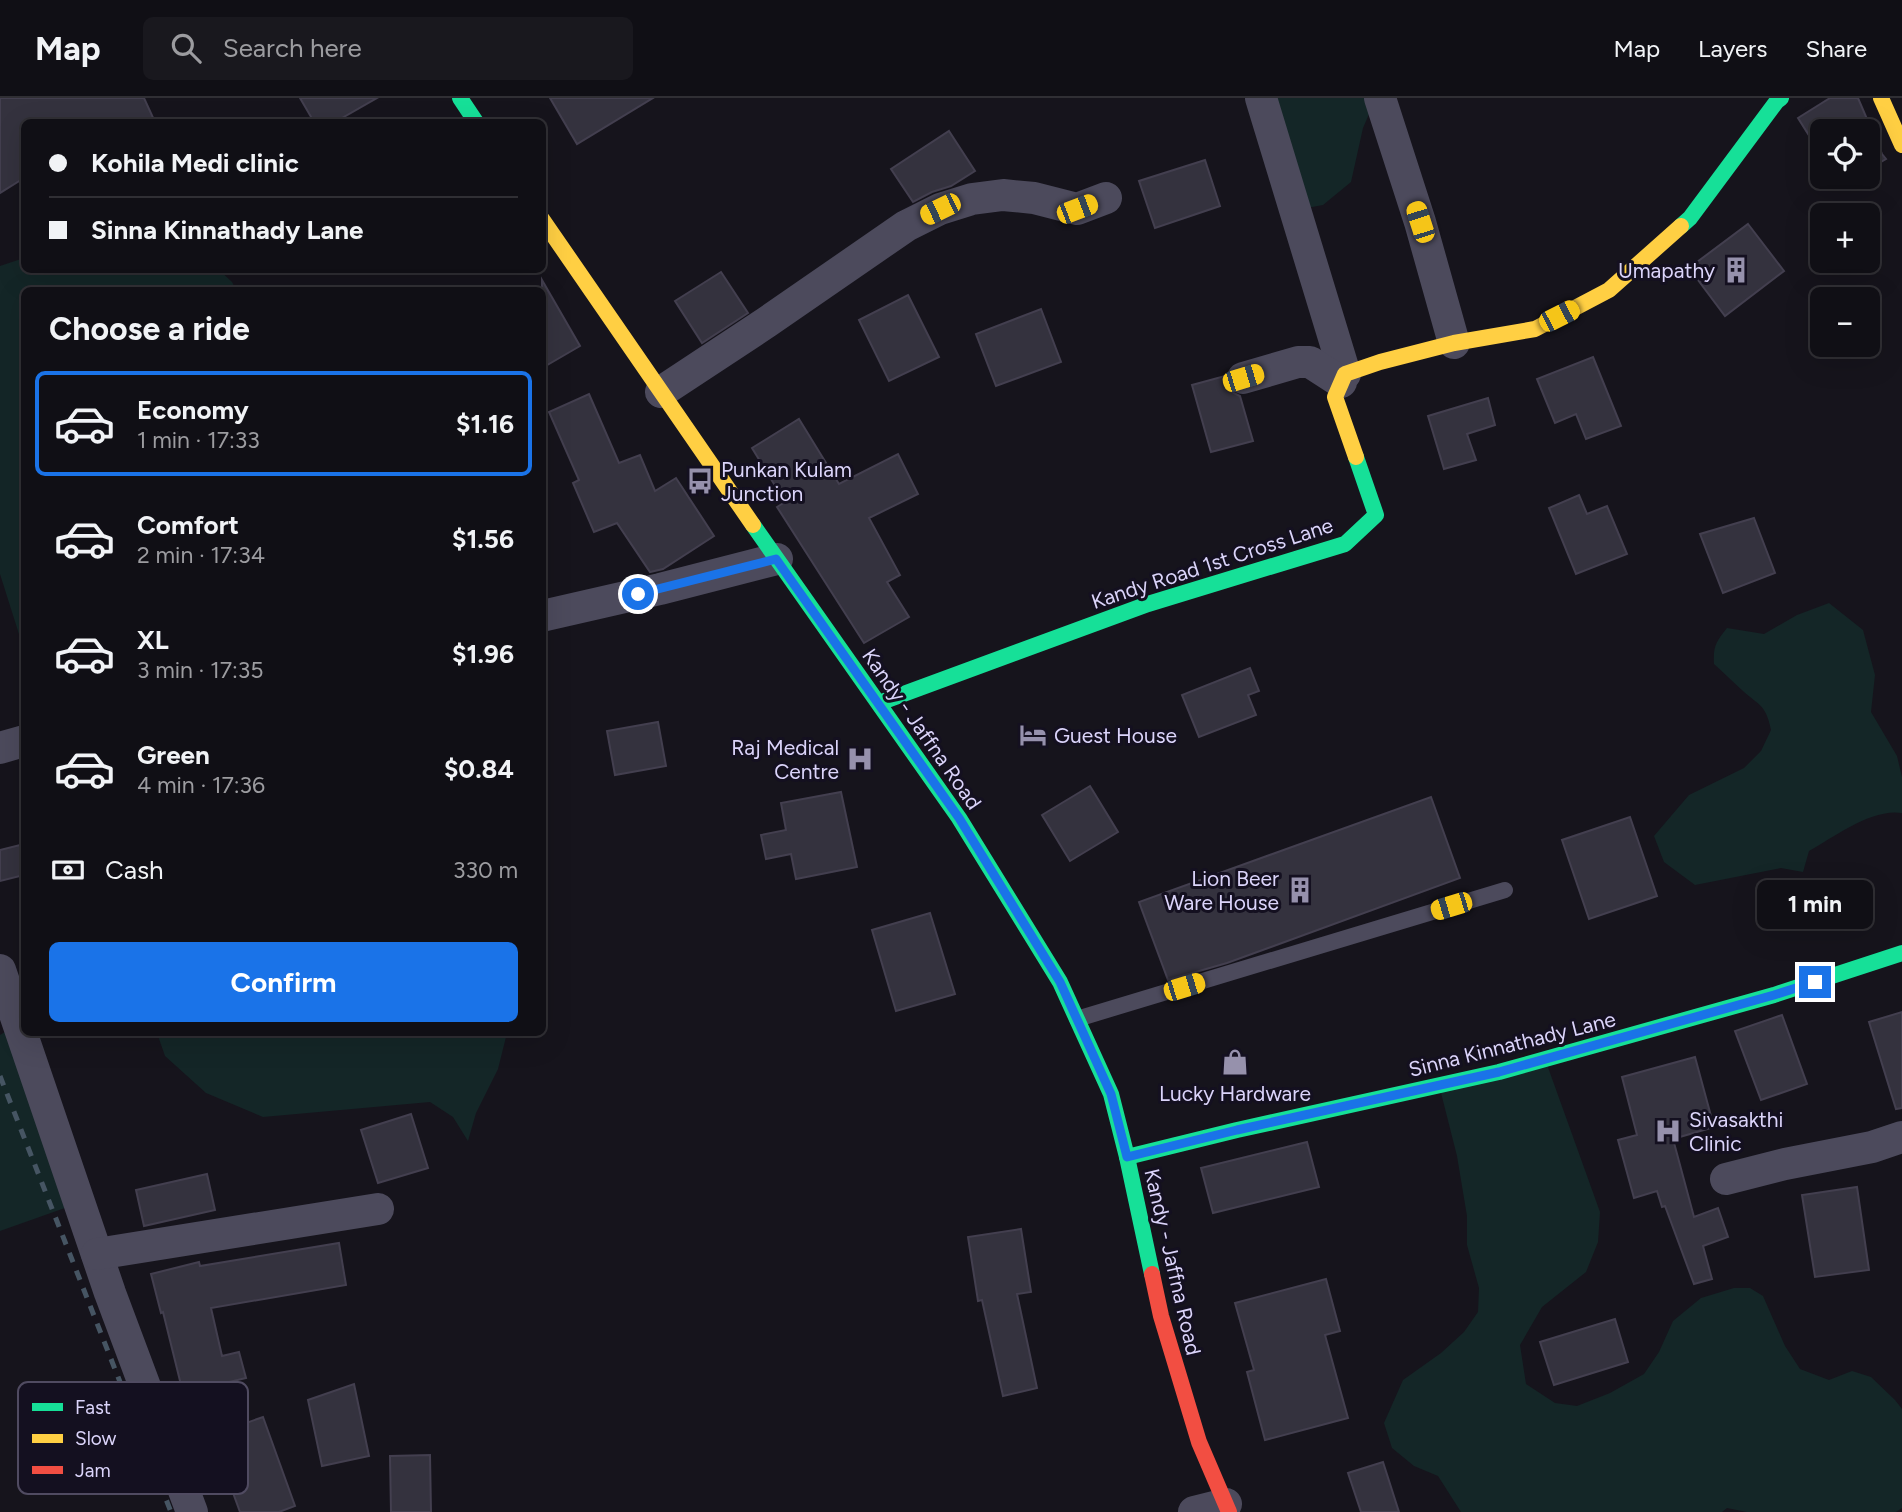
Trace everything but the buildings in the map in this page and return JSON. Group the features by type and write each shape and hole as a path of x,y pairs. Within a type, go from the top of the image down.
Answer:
{"main road":[{"path":"460,98 474,119"},
{"path":"1343,378 1380,362 1454,343 1535,329 1609,290 1690,218 1781,98"},
{"path":"1881,98 1902,145"},
{"name":"Kandy - Jaffna Road","path":"546,225 971,837 1060,982 1111,1094 1161,1316 1199,1442 1228,1508"},
{"name":"Kandy Road 1st Cross Lane","path":"879,703 1148,604 1345,544 1376,515 1335,397 1343,378"},
{"name":"Sinna Kinnathady Lane","path":"1127,1157 1499,1072 1774,995 1902,953"}],"street":[{"path":"1261,98 1343,378"},
{"path":"1380,98 1420,222 1454,343"},
{"path":"662,392 906,226 940,209 972,199 1003,195 1034,198 1077,209 1106,198"},
{"path":"1243,378 1298,362 1310,362 1343,378"},
{"path":"546,615 776,559"},
{"path":"0,747 21,742"},
{"path":"0,970 21,1031"},
{"path":"23,1036 144,1382"},
{"path":"1726,1179 1872,1147 1902,1137"},
{"path":"97,1254 378,1209"},
{"path":"185,1494 192,1512"},
{"path":"1194,1512 1228,1508"}],"lane":[{"path":"1077,1019 1505,890"}],"shaded area":[{"path":"1249,98 1376,98 1363,128 1351,182 1323,205 1285,212"},
{"path":"21,259 21,273 222,273 234,287 21,287 21,640 0,574 0,266"},
{"path":"1829,603 1863,630 1875,675 1871,712 1897,756 1902,777 1902,813 1866,819 1809,851 1803,872 1781,868 1695,885 1664,862 1654,836 1689,795 1744,768 1761,751 1771,730 1762,707 1714,664 1716,644 1727,628 1764,634 1797,615"},
{"path":"18,1024 79,1203 0,1231 0,1035"},
{"path":"158,1036 506,1036 498,1069 476,1113 468,1141 453,1117 430,1102 263,1117 206,1093 165,1056"},
{"path":"1545,1059 1600,1212 1598,1242 1586,1272 1542,1307 1520,1345 1526,1384 1555,1403 1577,1406 1610,1393 1644,1374 1659,1352 1673,1321 1701,1298 1734,1288 1750,1288 1763,1296 1785,1346 1800,1369 1829,1380 1852,1371 1871,1377 1902,1409 1902,1508 1896,1512 1747,1512 1727,1508 1722,1512 1461,1512 1438,1476 1414,1466 1392,1448 1384,1423 1403,1380 1441,1353 1464,1332 1478,1312 1479,1288 1467,1245 1467,1216 1457,1156 1439,1085"}],"railway":[{"path":"0,1076 120,1382"},
{"path":"164,1494 171,1512"}],"traffic: fast":[{"path":"460,98 474,119"},
{"path":"1681,226 1690,218 1781,98"},
{"path":"879,703 1148,604 1345,544 1376,515 1356,457"},
{"path":"753,525 959,818 1060,982 1111,1094 1152,1274"},
{"path":"1127,1157 1499,1072 1774,995 1902,953"}],"traffic: slow":[{"path":"1881,98 1902,145"},
{"path":"546,225 753,525"},
{"path":"1356,457 1335,397 1345,374 1454,343 1535,329 1609,290 1681,226"}],"traffic: jam":[{"path":"1152,1274 1161,1316 1199,1442 1229,1512"}],"place":[{"name":"Umapathy","path":"1736,270"},
{"name":"Punkan Kulam Junction","path":"700,481"},
{"name":"Guest House","path":"1033,735"},
{"name":"Raj Medical Centre","path":"860,759"},
{"name":"Lion Beer Ware House","path":"1300,890"},
{"name":"Lucky Hardware","path":"1235,1062"},
{"name":"Sivasakthi Clinic","path":"1668,1131"}],"route":[{"path":"638,594 776,559 959,818 1060,982 1111,1094 1127,1157 1499,1072 1815,982"}]}
